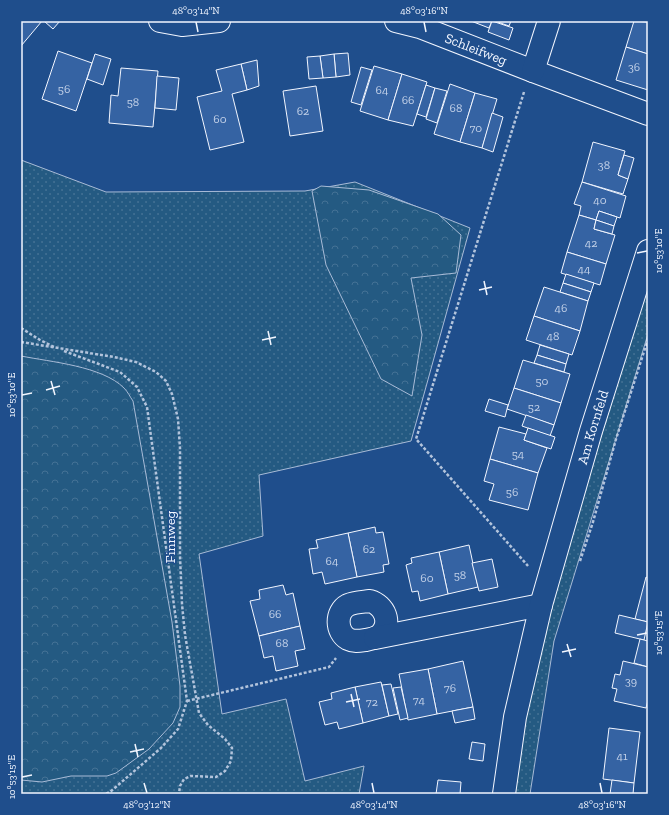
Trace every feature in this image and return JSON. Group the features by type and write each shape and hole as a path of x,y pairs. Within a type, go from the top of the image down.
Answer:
{"street":[{"path":"160,21 182,25 219,21"},
{"name":"Schleifweg","path":"396,21 420,27 648,114"},
{"path":"533,71 549,21"},
{"name":"Am Kornfeld","path":"504,794 515,717 543,595 591,431 648,252"},
{"path":"375,638 380,635 386,623 386,617 380,606 376,603 364,602 349,605 340,614 338,620 341,633 352,641 358,641 375,638 543,595"}],"path":[{"path":"533,71 524,92 416,439 543,595"},
{"path":"21,328 40,340 59,349 120,372 137,387 147,407 187,701 178,728 161,748 110,792 105,794"},
{"path":"578,568 616,439 648,339"},
{"name":"Finnweg","path":"21,342 136,362 156,372 166,381 172,394 178,419 180,448 180,556 182,604 185,635 196,700 199,713 208,725 225,738 232,748 231,762 225,771 216,777 191,776 184,779 180,786 179,794"},
{"path":"187,701 329,667 349,639"}],"green space":[{"path":"21,160 106,192 305,191 355,182 470,228 411,441 259,475 263,536 199,554 222,714 286,699 305,781 364,766 359,794 21,794"},
{"path":"321,186 369,190 438,214 461,235 456,273 411,278 422,335 412,396 381,379 326,265 312,191"},
{"path":"648,285 648,334 554,641 530,794 513,794 525,718 554,588"},
{"path":"21,356 76,366 103,375 124,388 133,401 172,622 180,686 180,707 173,723 149,749 116,773 107,776 71,776 42,782 21,780"}],"building":[{"path":"21,21 42,21 21,46"},
{"path":"44,21 60,21 53,29"},
{"path":"471,21 492,21 489,28"},
{"path":"492,21 513,28 509,40 488,32"},
{"path":"495,21 511,21 509,26"},
{"path":"634,21 648,22 648,54 626,47"},
{"path":"626,47 648,54 648,90 616,80"},
{"path":"58,51 92,63 76,111 42,99"},
{"path":"348,53 350,75 336,77 334,54"},
{"path":"95,54 111,59 103,85 87,79"},
{"path":"334,54 336,77 323,78 320,56"},
{"path":"320,56 323,78 309,79 307,57"},
{"path":"257,60 259,86 247,90 241,64"},
{"path":"241,64 247,90 232,94 244,142 210,150 197,97 222,91 216,70"},
{"path":"374,66 402,74 388,120 360,111"},
{"path":"361,67 372,70 361,105 351,102"},
{"path":"121,68 158,71 153,127 109,123 111,95 118,96"},
{"path":"402,74 427,82 413,126 388,120"},
{"path":"157,76 179,78 176,110 155,108"},
{"path":"450,84 475,93 460,142 434,134"},
{"path":"426,85 435,88 426,117 417,114"},
{"path":"316,86 323,131 290,136 283,91"},
{"path":"435,88 447,91 437,123 426,119"},
{"path":"475,93 497,99 482,148 460,142"},
{"path":"492,113 503,117 493,152 482,148"},
{"path":"593,142 625,151 618,175 628,179 623,194 582,182"},
{"path":"624,155 634,158 628,179 618,175"},
{"path":"582,182 626,196 620,218 599,211 596,220 579,215 581,206 574,204"},
{"path":"599,211 617,217 614,226 596,220"},
{"path":"579,215 596,220 594,229 615,235 606,264 567,252"},
{"path":"596,220 614,226 612,234 594,229"},
{"path":"567,252 606,264 600,285 561,273"},
{"path":"566,274 594,283 591,292 563,283"},
{"path":"563,283 591,292 588,301 560,292"},
{"path":"544,287 588,301 580,331 534,316"},
{"path":"534,316 580,331 572,355 526,340"},
{"path":"540,345 569,354 566,364 537,355"},
{"path":"537,355 566,364 564,372 534,363"},
{"path":"523,360 570,374 561,403 514,388"},
{"path":"514,388 561,403 554,425 507,409"},
{"path":"489,399 508,405 505,417 485,411"},
{"path":"526,415 554,425 550,436 522,426"},
{"path":"499,427 526,434 524,440 547,448 538,473 490,459"},
{"path":"528,428 555,437 551,449 524,440"},
{"path":"490,459 538,473 528,510 489,500 494,484 484,481"},
{"path":"375,527 376,533 383,532 389,564 383,565 384,572 357,577 348,533"},
{"path":"348,533 357,577 325,584 322,572 313,574 309,549 318,548 316,540"},
{"path":"469,545 478,587 448,594 439,552"},
{"path":"439,552 448,594 420,601 418,591 412,592 406,565 412,563 411,558"},
{"path":"492,559 498,587 479,591 472,563"},
{"path":"646,577 648,578 648,622 635,619"},
{"path":"283,585 286,595 293,593 300,626 259,636 250,601 260,599 259,590"},
{"path":"619,615 648,622 644,640 615,633"},
{"path":"300,626 305,649 295,651 298,666 276,671 273,656 264,658 259,636"},
{"path":"640,639 648,641 648,667 634,663"},
{"path":"463,661 473,707 437,714 428,669"},
{"path":"623,661 648,667 648,700 646,708 614,701 617,689 612,688 615,674 620,675"},
{"path":"428,669 437,714 408,720 399,674"},
{"path":"381,682 389,716 363,723 355,687"},
{"path":"391,684 398,714 389,716 382,685"},
{"path":"355,687 363,723 339,729 337,722 325,725 319,702 332,699 331,693"},
{"path":"401,687 408,718 400,720 393,688"},
{"path":"473,707 475,719 455,723 452,711"},
{"path":"609,728 640,732 634,783 603,779"},
{"path":"472,742 485,744 483,761 469,759"},
{"path":"438,780 461,782 460,794 436,794"},
{"path":"612,780 634,783 633,794 610,794"}]}
